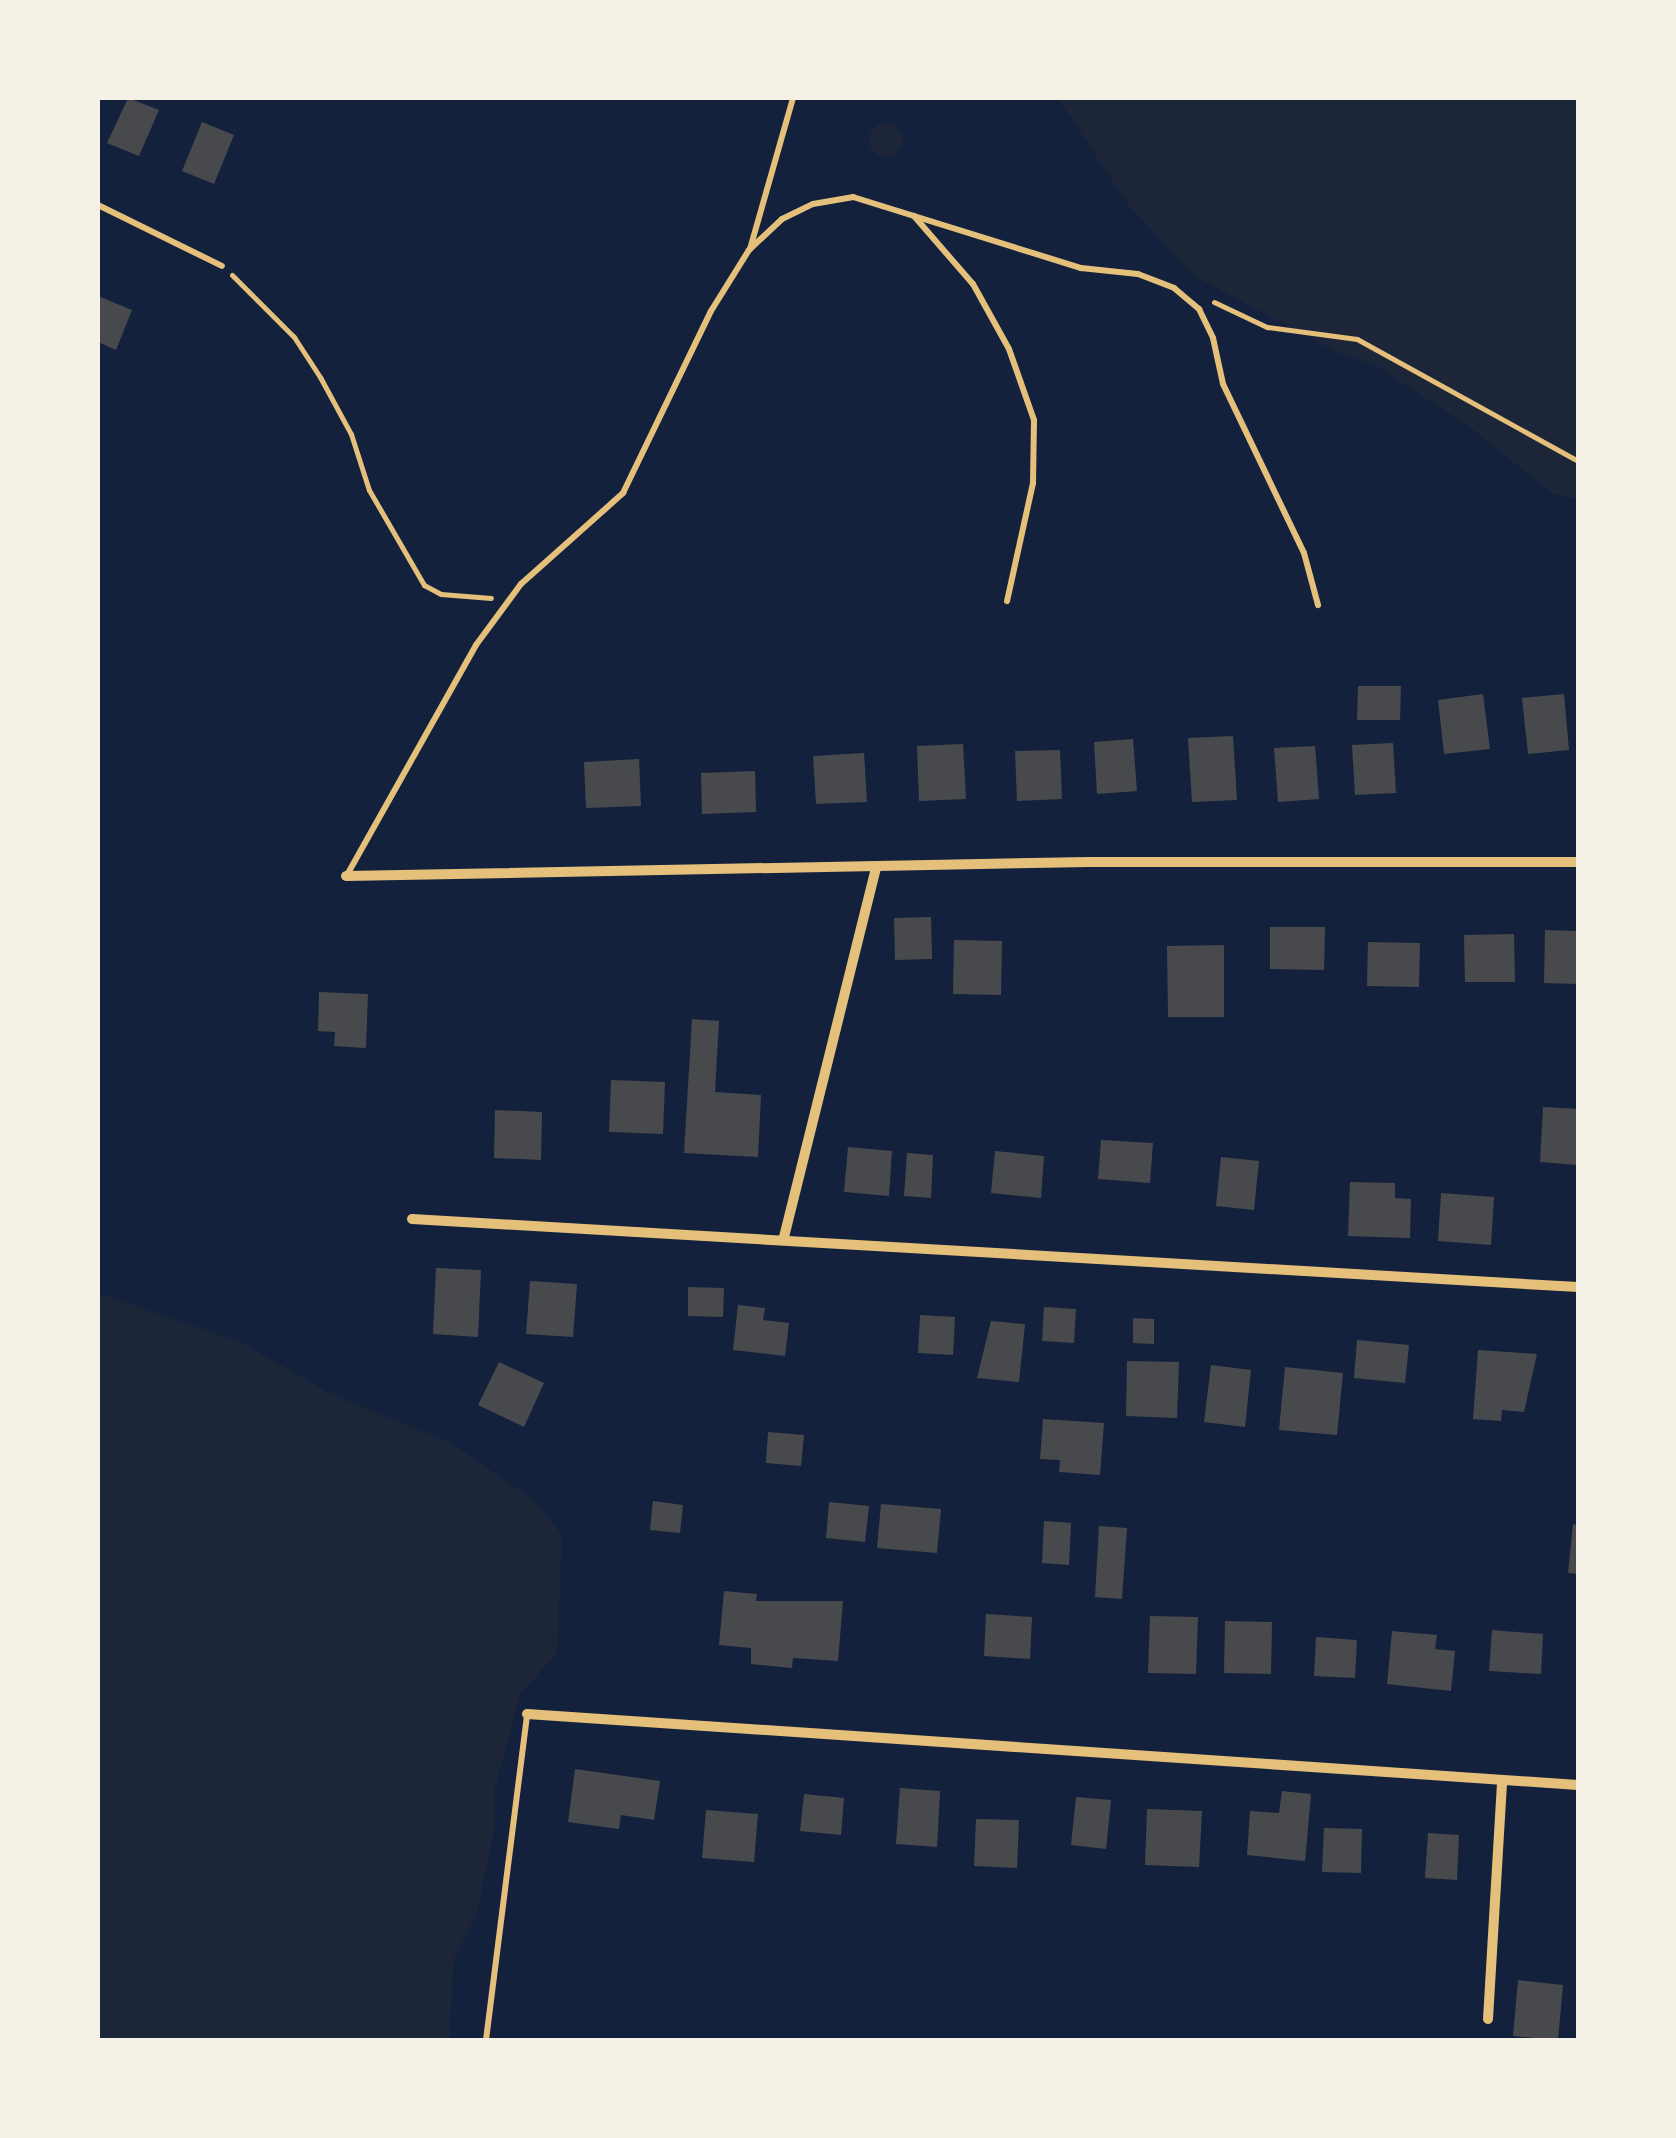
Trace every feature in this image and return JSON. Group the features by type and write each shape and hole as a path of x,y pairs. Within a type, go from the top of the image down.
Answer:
{"street":[{"path":"346,876 1578,862"},
{"path":"784,1236 876,868"},
{"path":"412,1219 784,1236 1578,1287"},
{"path":"527,1714 1578,1785"},
{"path":"1488,2019 1502,1780"}],"lane":[{"path":"749,250 794,98"},
{"path":"346,876 476,645 513,594 624,493 711,311 749,250 782,218 813,204 853,196 1080,268 1138,274 1174,288 1198,308 1223,384 1304,552 1318,605"},
{"path":"98,204 222,266"},
{"path":"912,214 973,284 1010,349 1034,420 1032,483 1007,602"},
{"path":"486,2040 527,1714"}],"path":[{"path":"222,266 294,337 320,377 351,434 369,490 424,584 477,600 513,594"},
{"path":"1211,302 1267,327 1358,338 1578,461"}],"shaded area":[{"path":"1058,98 1578,98 1578,499 1553,494 1471,428 1375,365 1337,352 1194,276 1129,206"},
{"path":"886,123 898,128 903,140 898,152 886,157 874,152 869,140 874,128"},
{"path":"107,1296 243,1343 327,1392 451,1443 535,1501 562,1535 557,1653 521,1693 513,1721 494,1791 494,1831 477,1912 454,1959 449,2040 98,2040 98,1297"}],"building":[{"path":"128,98 159,110 139,156 107,143"},
{"path":"202,122 234,135 214,184 182,171"},
{"path":"98,296 132,310 116,350 98,342"},
{"path":"1358,686 1401,686 1400,720 1357,720"},
{"path":"1483,694 1490,749 1444,754 1438,700"},
{"path":"1564,694 1569,750 1528,754 1522,698"},
{"path":"1233,736 1237,800 1192,802 1188,738"},
{"path":"1133,739 1137,791 1097,794 1094,742"},
{"path":"1393,743 1396,793 1355,795 1352,745"},
{"path":"963,744 966,799 919,801 917,746"},
{"path":"1315,746 1319,799 1278,802 1274,748"},
{"path":"1060,750 1062,799 1017,801 1015,751"},
{"path":"864,753 867,802 816,804 813,756"},
{"path":"639,759 641,806 586,808 584,762"},
{"path":"755,771 756,812 702,814 701,773"},
{"path":"931,917 932,959 895,960 894,918"},
{"path":"1270,927 1325,927 1324,970 1270,969"},
{"path":"1545,930 1578,931 1578,984 1544,983"},
{"path":"1514,934 1515,982 1465,982 1464,935"},
{"path":"954,940 1002,941 1001,995 953,994"},
{"path":"1368,942 1420,943 1419,987 1367,986"},
{"path":"1224,945 1224,1017 1168,1017 1167,946"},
{"path":"319,992 368,994 366,1048 334,1046 335,1032 318,1031"},
{"path":"692,1019 719,1021 715,1092 761,1095 758,1157 684,1153"},
{"path":"611,1080 665,1082 663,1134 609,1132"},
{"path":"1543,1107 1578,1109 1578,1165 1540,1162"},
{"path":"495,1110 542,1112 541,1160 494,1158"},
{"path":"1101,1140 1153,1143 1150,1183 1098,1179"},
{"path":"848,1147 892,1151 889,1196 844,1192"},
{"path":"995,1151 1044,1156 1041,1198 991,1193"},
{"path":"907,1153 933,1155 931,1198 904,1196"},
{"path":"1221,1157 1259,1161 1254,1210 1216,1206"},
{"path":"1350,1182 1395,1183 1395,1198 1411,1199 1410,1238 1348,1236"},
{"path":"1441,1193 1494,1197 1491,1245 1438,1241"},
{"path":"436,1268 481,1270 478,1337 433,1334"},
{"path":"530,1281 577,1284 573,1337 526,1334"},
{"path":"688,1287 724,1288 723,1317 688,1316"},
{"path":"738,1305 765,1308 763,1320 789,1323 785,1356 733,1350"},
{"path":"1044,1307 1076,1309 1074,1343 1042,1341"},
{"path":"920,1315 955,1317 953,1355 918,1353"},
{"path":"1133,1318 1154,1319 1154,1344 1133,1343"},
{"path":"991,1321 1025,1324 1019,1382 977,1378"},
{"path":"1357,1340 1409,1345 1405,1383 1354,1378"},
{"path":"1478,1350 1537,1354 1524,1412 1502,1410 1501,1421 1473,1419"},
{"path":"1127,1361 1179,1362 1177,1418 1126,1416"},
{"path":"499,1362 544,1383 524,1427 478,1405"},
{"path":"1211,1365 1251,1370 1245,1427 1204,1422"},
{"path":"1285,1367 1343,1373 1337,1435 1279,1430"},
{"path":"1043,1419 1104,1423 1100,1475 1059,1472 1060,1460 1040,1459"},
{"path":"768,1432 804,1435 801,1466 766,1463"},
{"path":"653,1501 683,1505 680,1533 650,1530"},
{"path":"829,1502 869,1506 865,1542 826,1538"},
{"path":"881,1504 941,1509 937,1553 877,1548"},
{"path":"1044,1521 1071,1523 1069,1565 1042,1563"},
{"path":"1573,1524 1578,1525 1578,1574 1568,1573"},
{"path":"1099,1526 1127,1528 1122,1599 1095,1597"},
{"path":"724,1591 757,1594 756,1601 843,1601 838,1661 793,1658 792,1668 751,1664 751,1648 719,1645"},
{"path":"986,1614 1032,1617 1030,1659 984,1656"},
{"path":"1150,1616 1198,1617 1196,1674 1148,1673"},
{"path":"1225,1621 1272,1622 1271,1674 1224,1673"},
{"path":"1492,1630 1543,1634 1541,1674 1489,1671"},
{"path":"1392,1631 1437,1635 1435,1649 1455,1651 1451,1691 1387,1684"},
{"path":"1316,1637 1357,1640 1355,1678 1314,1676"},
{"path":"575,1769 660,1781 654,1820 621,1815 619,1829 568,1822"},
{"path":"900,1788 940,1791 937,1847 896,1844"},
{"path":"1282,1791 1311,1794 1305,1861 1247,1855 1250,1811 1279,1813"},
{"path":"804,1794 844,1798 841,1835 800,1831"},
{"path":"1076,1797 1111,1800 1106,1849 1071,1845"},
{"path":"1147,1809 1202,1811 1199,1867 1145,1865"},
{"path":"706,1810 758,1814 754,1862 702,1858"},
{"path":"976,1819 1019,1820 1017,1868 974,1866"},
{"path":"1324,1828 1362,1829 1361,1873 1322,1872"},
{"path":"1428,1833 1459,1835 1457,1880 1425,1878"},
{"path":"1518,1980 1563,1985 1558,2040 1513,2036"}]}
